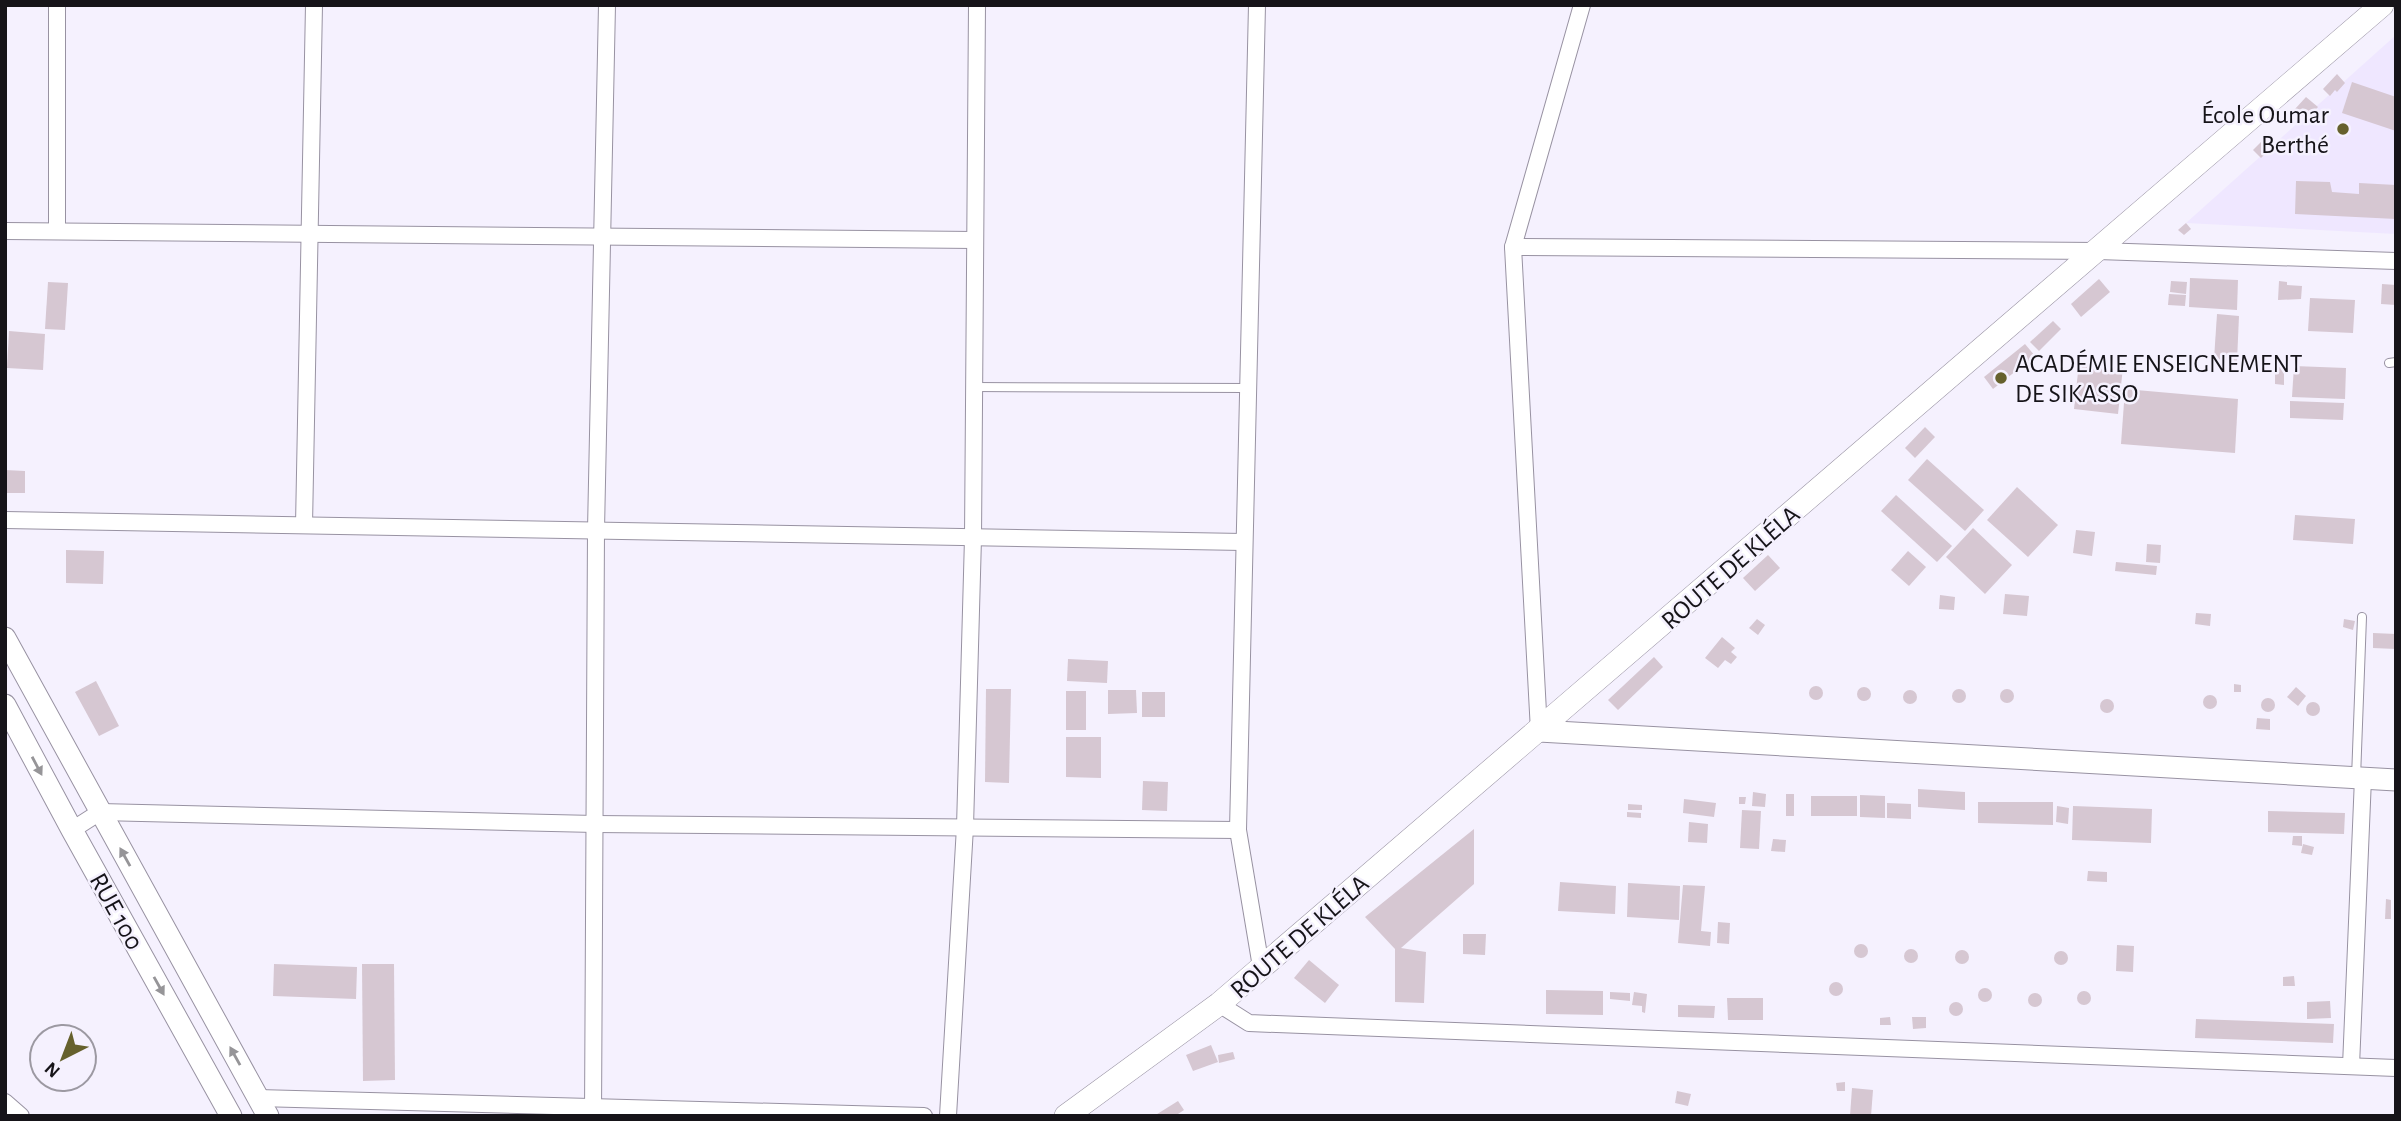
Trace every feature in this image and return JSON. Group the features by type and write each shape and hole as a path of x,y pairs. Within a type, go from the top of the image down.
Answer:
{"main road":[{"name":"ROUTE DE KLÉLA","path":"1066,1116 1219,1004 1539,732 2382,5"}],"street":[{"path":"57,5 57,231"},
{"path":"304,525 314,5"},
{"path":"593,1111 596,530 607,5"},
{"path":"948,1116 965,828 973,538 977,5"},
{"path":"1257,5 1238,830 1261,967"},
{"path":"1582,5 1513,247 1539,732 2396,780"},
{"path":"5,231 975,240"},
{"path":"1513,247 2098,251 2396,261"},
{"path":"5,520 1243,542"},
{"path":"5,638 263,1107 924,1116"},
{"name":"RUE 100","path":"5,705 231,1116"},
{"path":"2351,1066 2360,778"},
{"path":"72,830 100,812 595,824 1238,830"},
{"path":"1219,1004 1249,1023 2396,1068"},
{"path":"5,1102 21,1116"}],"lane":[{"path":"974,387 1247,388"},
{"path":"2360,778 2362,617"}],"shaded area":[{"name":"École Oumar Berthé","path":"2396,35 2396,234 2186,223"}],"building":[{"path":"2337,74 2345,83 2330,96 2323,89"},
{"path":"2352,82 2396,97 2396,131 2342,113"},
{"path":"2306,97 2318,107 2307,120 2295,109"},
{"path":"2261,142 2269,150 2261,158 2253,150"},
{"path":"2296,181 2330,182 2332,192 2359,194 2359,183 2396,185 2396,219 2295,214"},
{"path":"2186,223 2191,229 2184,235 2178,230"},
{"path":"2190,278 2238,280 2237,310 2189,307"},
{"path":"2099,279 2110,292 2081,317 2071,304"},
{"path":"2171,281 2187,282 2186,294 2170,292"},
{"path":"2279,281 2287,282 2287,285 2302,286 2301,299 2278,300"},
{"path":"48,282 68,283 65,330 45,329"},
{"path":"2382,284 2396,285 2396,305 2381,304"},
{"path":"2169,294 2186,295 2185,306 2168,305"},
{"path":"2310,298 2355,300 2353,333 2308,331"},
{"path":"2217,314 2239,316 2237,361 2214,359"},
{"path":"2053,321 2061,329 2039,351 2030,342"},
{"path":"9,331 45,334 43,370 7,368"},
{"path":"2025,344 2035,356 1993,389 1984,377"},
{"path":"2079,363 2123,367 2118,414 2074,409"},
{"path":"2275,365 2284,365 2284,385 2275,384"},
{"path":"2294,366 2346,368 2345,399 2292,397"},
{"path":"2125,389 2238,399 2235,453 2121,444"},
{"path":"2290,401 2344,403 2343,420 2290,418"},
{"path":"1925,427 1935,437 1915,458 1905,448"},
{"path":"1927,459 1984,510 1965,531 1908,480"},
{"path":"5,470 25,471 25,493 5,493"},
{"path":"2017,487 2058,525 2028,557 1987,520"},
{"path":"1896,495 1952,546 1937,562 1881,511"},
{"path":"2295,515 2355,519 2353,544 2293,540"},
{"path":"1973,528 2012,565 1985,594 1946,557"},
{"path":"2076,530 2095,532 2092,556 2073,553"},
{"path":"2147,544 2161,545 2160,563 2146,562"},
{"path":"66,550 104,551 103,584 66,583"},
{"path":"1908,551 1926,567 1909,586 1891,570"},
{"path":"1768,555 1780,568 1755,591 1743,578"},
{"path":"2116,562 2157,566 2156,575 2115,571"},
{"path":"2005,594 2029,596 2027,616 2003,614"},
{"path":"1940,595 1955,597 1954,610 1939,609"},
{"path":"2196,613 2211,614 2210,626 2195,624"},
{"path":"1757,619 1765,625 1758,635 1749,628"},
{"path":"2344,619 2355,621 2353,630 2343,627"},
{"path":"2373,633 2396,634 2396,649 2373,648"},
{"path":"1722,637 1735,648 1731,652 1737,657 1731,664 1725,660 1718,668 1705,658"},
{"path":"1654,657 1663,667 1618,710 1608,700"},
{"path":"1068,659 1108,661 1107,683 1067,681"},
{"path":"96,681 119,726 99,736 75,692"},
{"path":"2234,684 2241,685 2241,692 2234,692"},
{"path":"1816,686 1821,688 1821,698 1816,700 1811,698 1809,693 1811,688"},
{"path":"1864,687 1869,689 1869,699 1864,701 1859,699 1857,694 1859,689"},
{"path":"2296,687 2306,696 2298,706 2287,697"},
{"path":"986,689 1011,689 1009,783 985,782"},
{"path":"1959,689 1964,691 1964,701 1959,703 1954,701 1952,696 1954,691"},
{"path":"2007,689 2012,691 2012,701 2007,703 2002,701 2000,696 2002,691"},
{"path":"1108,690 1136,690 1137,713 1108,714"},
{"path":"1910,690 1915,692 1915,702 1910,704 1905,702 1903,697 1905,692"},
{"path":"1066,691 1086,691 1086,730 1066,730"},
{"path":"1142,692 1165,692 1165,717 1142,717"},
{"path":"2210,695 2215,697 2215,707 2210,709 2205,707 2203,702 2205,697"},
{"path":"2268,698 2273,700 2273,710 2268,712 2263,710 2261,705 2263,700"},
{"path":"2107,699 2112,701 2112,711 2107,713 2102,711 2100,706 2102,701"},
{"path":"2313,702 2318,704 2318,714 2313,716 2308,714 2306,709 2308,704"},
{"path":"2257,718 2270,719 2270,730 2256,729"},
{"path":"1066,737 1101,737 1101,778 1066,777"},
{"path":"1143,781 1168,782 1167,811 1142,810"},
{"path":"1918,789 1965,792 1965,810 1918,807"},
{"path":"1753,792 1766,794 1765,807 1752,806"},
{"path":"1786,794 1794,794 1794,816 1786,816"},
{"path":"1860,795 1885,796 1885,818 1860,817"},
{"path":"1811,796 1857,796 1857,816 1811,816"},
{"path":"1739,797 1746,797 1745,804 1739,804"},
{"path":"1684,799 1716,803 1714,817 1683,813"},
{"path":"1978,802 2053,802 2053,825 1978,823"},
{"path":"1887,803 1911,804 1911,819 1887,818"},
{"path":"1628,804 1642,805 1642,810 1628,810"},
{"path":"2057,806 2069,808 2068,824 2056,822"},
{"path":"2073,806 2152,809 2151,843 2072,840"},
{"path":"1742,810 1761,811 1759,849 1740,848"},
{"path":"2268,811 2345,813 2344,834 2268,832"},
{"path":"1627,812 1641,813 1641,818 1627,817"},
{"path":"1689,822 1708,824 1707,843 1688,842"},
{"path":"1474,829 1474,884 1401,948 1426,952 1424,1003 1395,1002 1395,949 1365,917"},
{"path":"2293,836 2302,836 2302,846 2292,845"},
{"path":"1773,839 1786,840 1785,852 1771,851"},
{"path":"2303,844 2314,847 2312,855 2301,853"},
{"path":"2088,871 2107,872 2107,882 2087,881"},
{"path":"1560,882 1616,886 1615,914 1558,911"},
{"path":"1628,883 1680,886 1679,920 1627,917"},
{"path":"1683,885 1705,886 1701,931 1711,932 1710,946 1678,943"},
{"path":"2386,899 2391,900 2391,919 2385,919"},
{"path":"1718,922 1730,923 1729,944 1717,943"},
{"path":"1463,934 1486,934 1485,955 1463,954"},
{"path":"1861,944 1866,946 1866,956 1861,958 1856,956 1854,951 1856,946"},
{"path":"2117,945 2134,946 2133,972 2116,971"},
{"path":"1911,949 1916,951 1916,961 1911,963 1906,961 1904,956 1906,951"},
{"path":"1962,950 1967,952 1967,962 1962,964 1957,962 1955,957 1957,952"},
{"path":"2061,951 2066,953 2066,963 2061,965 2056,963 2054,958 2056,953"},
{"path":"1309,960 1339,985 1325,1003 1294,978"},
{"path":"274,964 357,967 356,999 273,996"},
{"path":"362,964 394,964 395,1080 363,1081"},
{"path":"2294,976 2295,986 2283,986 2283,977"},
{"path":"1836,982 1841,984 1841,994 1836,996 1831,994 1829,989 1831,984"},
{"path":"1985,988 1990,990 1990,1000 1985,1002 1980,1000 1978,995 1980,990"},
{"path":"1546,990 1603,991 1603,1015 1546,1014"},
{"path":"2084,991 2089,993 2089,1003 2084,1005 2079,1003 2077,998 2079,993"},
{"path":"1610,992 1630,993 1630,1001 1610,999"},
{"path":"1634,992 1647,994 1645,1013 1642,1012 1642,1006 1632,1005"},
{"path":"2035,993 2040,995 2040,1005 2035,1007 2030,1005 2028,1000 2030,995"},
{"path":"1727,998 1763,998 1763,1020 1728,1020"},
{"path":"2330,1001 2331,1018 2307,1019 2307,1002"},
{"path":"1956,1002 1961,1004 1961,1014 1956,1016 1951,1014 1949,1009 1951,1004"},
{"path":"1678,1005 1715,1006 1714,1018 1678,1017"},
{"path":"1890,1017 1891,1025 1880,1025 1880,1018"},
{"path":"1912,1017 1926,1017 1926,1028 1913,1029"},
{"path":"2196,1019 2334,1024 2333,1043 2195,1038"},
{"path":"1211,1045 1218,1062 1193,1071 1186,1055"},
{"path":"1233,1052 1235,1059 1219,1063 1218,1055"},
{"path":"1845,1082 1845,1091 1837,1091 1836,1083"},
{"path":"1852,1088 1873,1090 1871,1116 1850,1116"},
{"path":"1677,1091 1691,1094 1688,1106 1675,1103"},
{"path":"1178,1101 1184,1110 1175,1116 1154,1116"}],"place":[{"name":"École Oumar Berthé","path":"2343,129"},
{"name":"ACADÉMIE ENSEIGNEMENT DE SIKASSO","path":"2001,378"}]}
